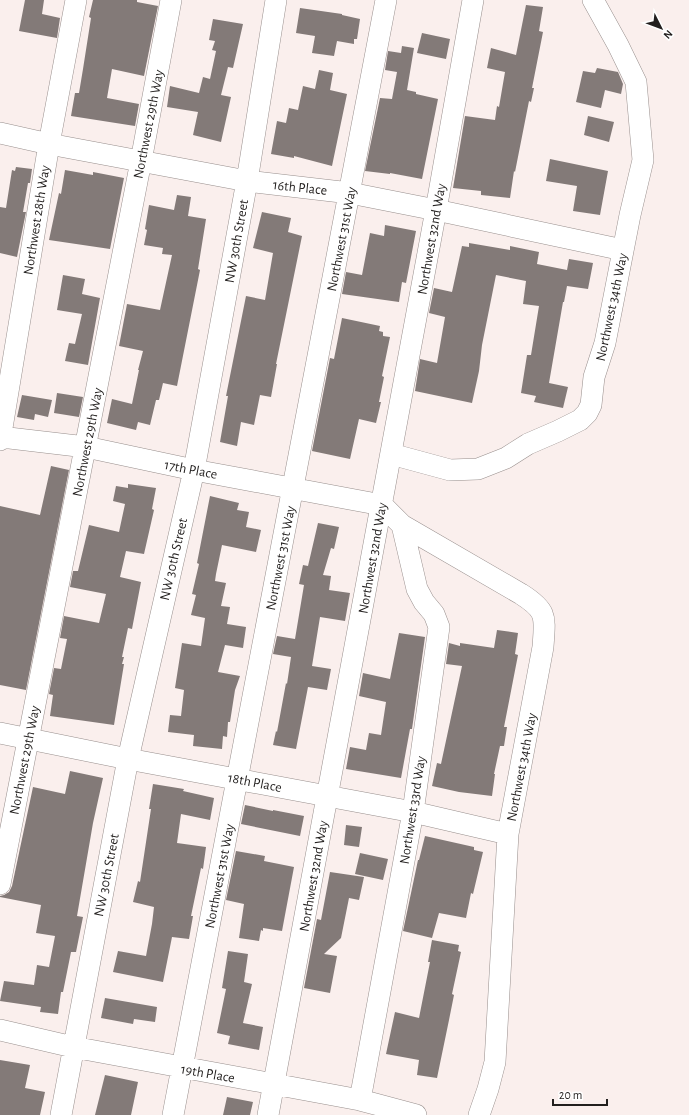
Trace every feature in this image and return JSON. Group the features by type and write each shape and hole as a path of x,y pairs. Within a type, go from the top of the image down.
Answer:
{"street":[{"name":"Northwest 28th Way","path":"0,438 49,144 76,0"},
{"name":"Northwest 29th Way","path":"0,884 86,447 171,0"},
{"name":"NW 30th Street","path":"60,1115 128,759 194,470 247,181 276,0"},
{"name":"Northwest 31st Way","path":"173,1115 386,0"},
{"name":"Northwest 32nd Way","path":"268,1115 275,1085 382,505 473,0"},
{"name":"Northwest 34th Way","path":"391,454 450,470 478,469 506,458 528,444 558,432 580,420 591,405 594,377 605,343 630,215 643,160 636,82 618,45 593,0"},
{"name":"16th Place","path":"0,133 49,144 247,181 350,193 623,250"},
{"name":"17th Place","path":"0,438 86,447 194,470 382,505"},
{"name":"Northwest 34th Way","path":"382,505 402,525 534,602 542,612 545,624 543,647 508,834 495,1062 479,1115"},
{"name":"Northwest 33rd Way","path":"360,1100 413,812 439,627 434,614 424,602 417,589 402,525"},
{"name":"18th Place","path":"0,733 128,759 238,778 413,812 508,834"},
{"name":"19th Place","path":"0,1030 73,1047 360,1100 416,1115"}],"building":[{"path":"25,0 44,0 42,14 60,18 57,38 19,31"},
{"path":"93,0 137,0 137,2 158,6 144,76 112,69 107,98 139,104 135,126 71,116 75,93 79,93 91,18 89,17"},
{"path":"526,5 543,7 539,31 543,32 532,88 534,88 531,102 529,101 515,172 514,171 510,198 481,195 481,191 453,188 465,116 495,120 497,106 499,107 505,72 487,68 491,48 516,55"},
{"path":"300,8 342,14 360,19 357,39 354,39 354,44 337,41 334,56 312,53 315,36 296,33"},
{"path":"213,19 243,24 233,68 228,67 221,95 231,97 221,142 193,135 198,112 167,107 170,86 199,93 203,77 210,79 216,51 212,50 215,41 209,40"},
{"path":"422,33 450,39 446,59 417,53"},
{"path":"402,46 414,48 407,90 416,92 416,94 438,99 422,179 390,173 365,171 380,98 392,99 397,72 385,70 388,51 401,53"},
{"path":"597,68 618,72 623,84 621,94 605,90 601,108 576,102 583,71 595,73"},
{"path":"319,70 333,73 330,90 347,94 332,166 294,156 294,158 271,154 277,121 286,123 289,108 298,110 303,86 315,89"},
{"path":"588,116 614,122 609,142 584,135"},
{"path":"550,159 608,171 600,215 573,211 577,186 546,181"},
{"path":"16,167 32,169 23,212 26,212 17,257 0,253 0,207 6,208 12,170 15,171"},
{"path":"65,170 93,175 93,172 124,178 110,249 49,240 59,193 61,194"},
{"path":"177,195 191,197 188,216 206,219 198,269 200,270 177,386 163,383 159,400 156,400 150,425 138,422 136,430 107,423 112,399 132,404 143,351 119,346 127,304 160,310 172,255 162,254 163,248 144,245 147,230 145,229 149,205 174,210"},
{"path":"262,212 291,218 288,232 302,236 276,364 271,397 260,395 254,425 241,422 237,446 220,442 228,396 226,396 246,296 265,300 273,253 253,248"},
{"path":"385,225 416,231 406,283 402,282 399,302 342,294 346,272 362,275 370,233 384,236"},
{"path":"469,243 510,250 510,246 539,252 537,264 567,270 569,259 593,263 588,289 567,286 563,302 549,383 568,387 563,408 534,402 536,396 521,393 527,355 531,355 539,306 523,304 526,281 496,275 472,403 415,391 420,359 437,363 445,317 429,313 434,288 452,292 462,246 469,247"},
{"path":"63,275 85,279 82,294 100,298 88,365 65,361 69,343 75,344 82,314 57,310"},
{"path":"342,318 380,326 379,331 383,332 383,336 390,337 382,376 384,377 379,402 381,402 376,423 359,419 350,459 312,451 330,358 334,359"},
{"path":"57,393 83,397 79,417 54,413"},
{"path":"22,395 52,400 48,417 35,414 34,420 17,417"},
{"path":"51,466 69,470 26,690 0,685 0,506 40,515"},
{"path":"128,484 156,488 152,509 154,510 144,554 126,551 120,577 141,582 132,629 128,628 122,657 124,657 122,664 124,664 114,725 50,716 53,695 49,694 54,668 61,669 67,639 60,638 64,616 99,623 106,594 70,587 73,571 78,571 89,525 119,532 125,504 113,501 116,486 128,488"},
{"path":"210,496 239,503 237,510 249,512 246,527 261,530 256,552 222,545 216,574 215,581 226,583 221,606 230,607 227,624 246,627 243,648 225,645 218,672 240,676 235,690 230,722 228,722 227,737 223,736 222,749 193,746 194,735 168,732 170,715 181,716 184,690 175,688 182,643 201,646 205,618 191,615 196,595 192,594 199,564 197,563"},
{"path":"318,523 339,527 334,549 331,548 323,575 331,576 329,590 350,593 345,621 320,617 312,666 331,669 327,690 308,687 296,749 273,745 276,731 277,732 286,683 287,684 291,657 273,654 277,636 295,639 304,585 299,584 303,565 308,566"},
{"path":"497,630 518,633 515,654 518,655 504,727 507,727 504,746 500,746 494,774 492,796 459,792 432,786 437,763 441,764 462,666 446,664 449,643 460,646 460,643 494,648"},
{"path":"399,633 425,637 412,729 410,729 401,778 346,769 350,747 366,750 369,733 381,735 386,702 359,696 363,673 390,679"},
{"path":"70,771 103,778 93,823 77,916 83,917 76,952 71,952 63,992 61,992 58,1014 40,1012 41,1007 0,1001 4,981 34,985 37,965 49,967 55,936 36,933 41,905 0,896 9,892 12,886 33,787 65,794"},
{"path":"153,784 184,789 183,791 214,798 210,820 181,814 177,843 206,847 203,869 201,868 191,916 193,916 189,939 172,937 163,982 113,972 118,951 146,956 154,907 133,902 138,881 140,882 151,809 149,809"},
{"path":"245,805 304,816 300,836 241,824"},
{"path":"346,825 362,827 359,847 344,845"},
{"path":"425,836 474,847 474,850 483,852 473,894 471,893 466,918 439,913 432,938 403,931 418,860"},
{"path":"236,851 265,856 264,861 294,867 282,931 263,928 263,931 261,930 259,941 239,938 244,904 226,900"},
{"path":"360,853 388,859 383,880 355,874"},
{"path":"330,872 364,877 359,900 349,898 341,938 324,954 337,956 330,993 304,988 317,919 321,920"},
{"path":"432,940 459,945 458,951 461,952 437,1078 417,1075 419,1060 386,1054 395,1012 419,1018 430,962 428,962"},
{"path":"228,951 248,954 244,982 252,984 243,1023 263,1027 259,1050 228,1044 230,1036 217,1033 226,989 222,988"},
{"path":"105,998 157,1007 155,1022 134,1019 133,1024 101,1018"},
{"path":"0,1060 30,1065 25,1088 45,1092 40,1115 0,1115"},
{"path":"105,1075 138,1082 131,1115 95,1115"},
{"path":"227,1097 253,1102 250,1115 223,1115"}]}
